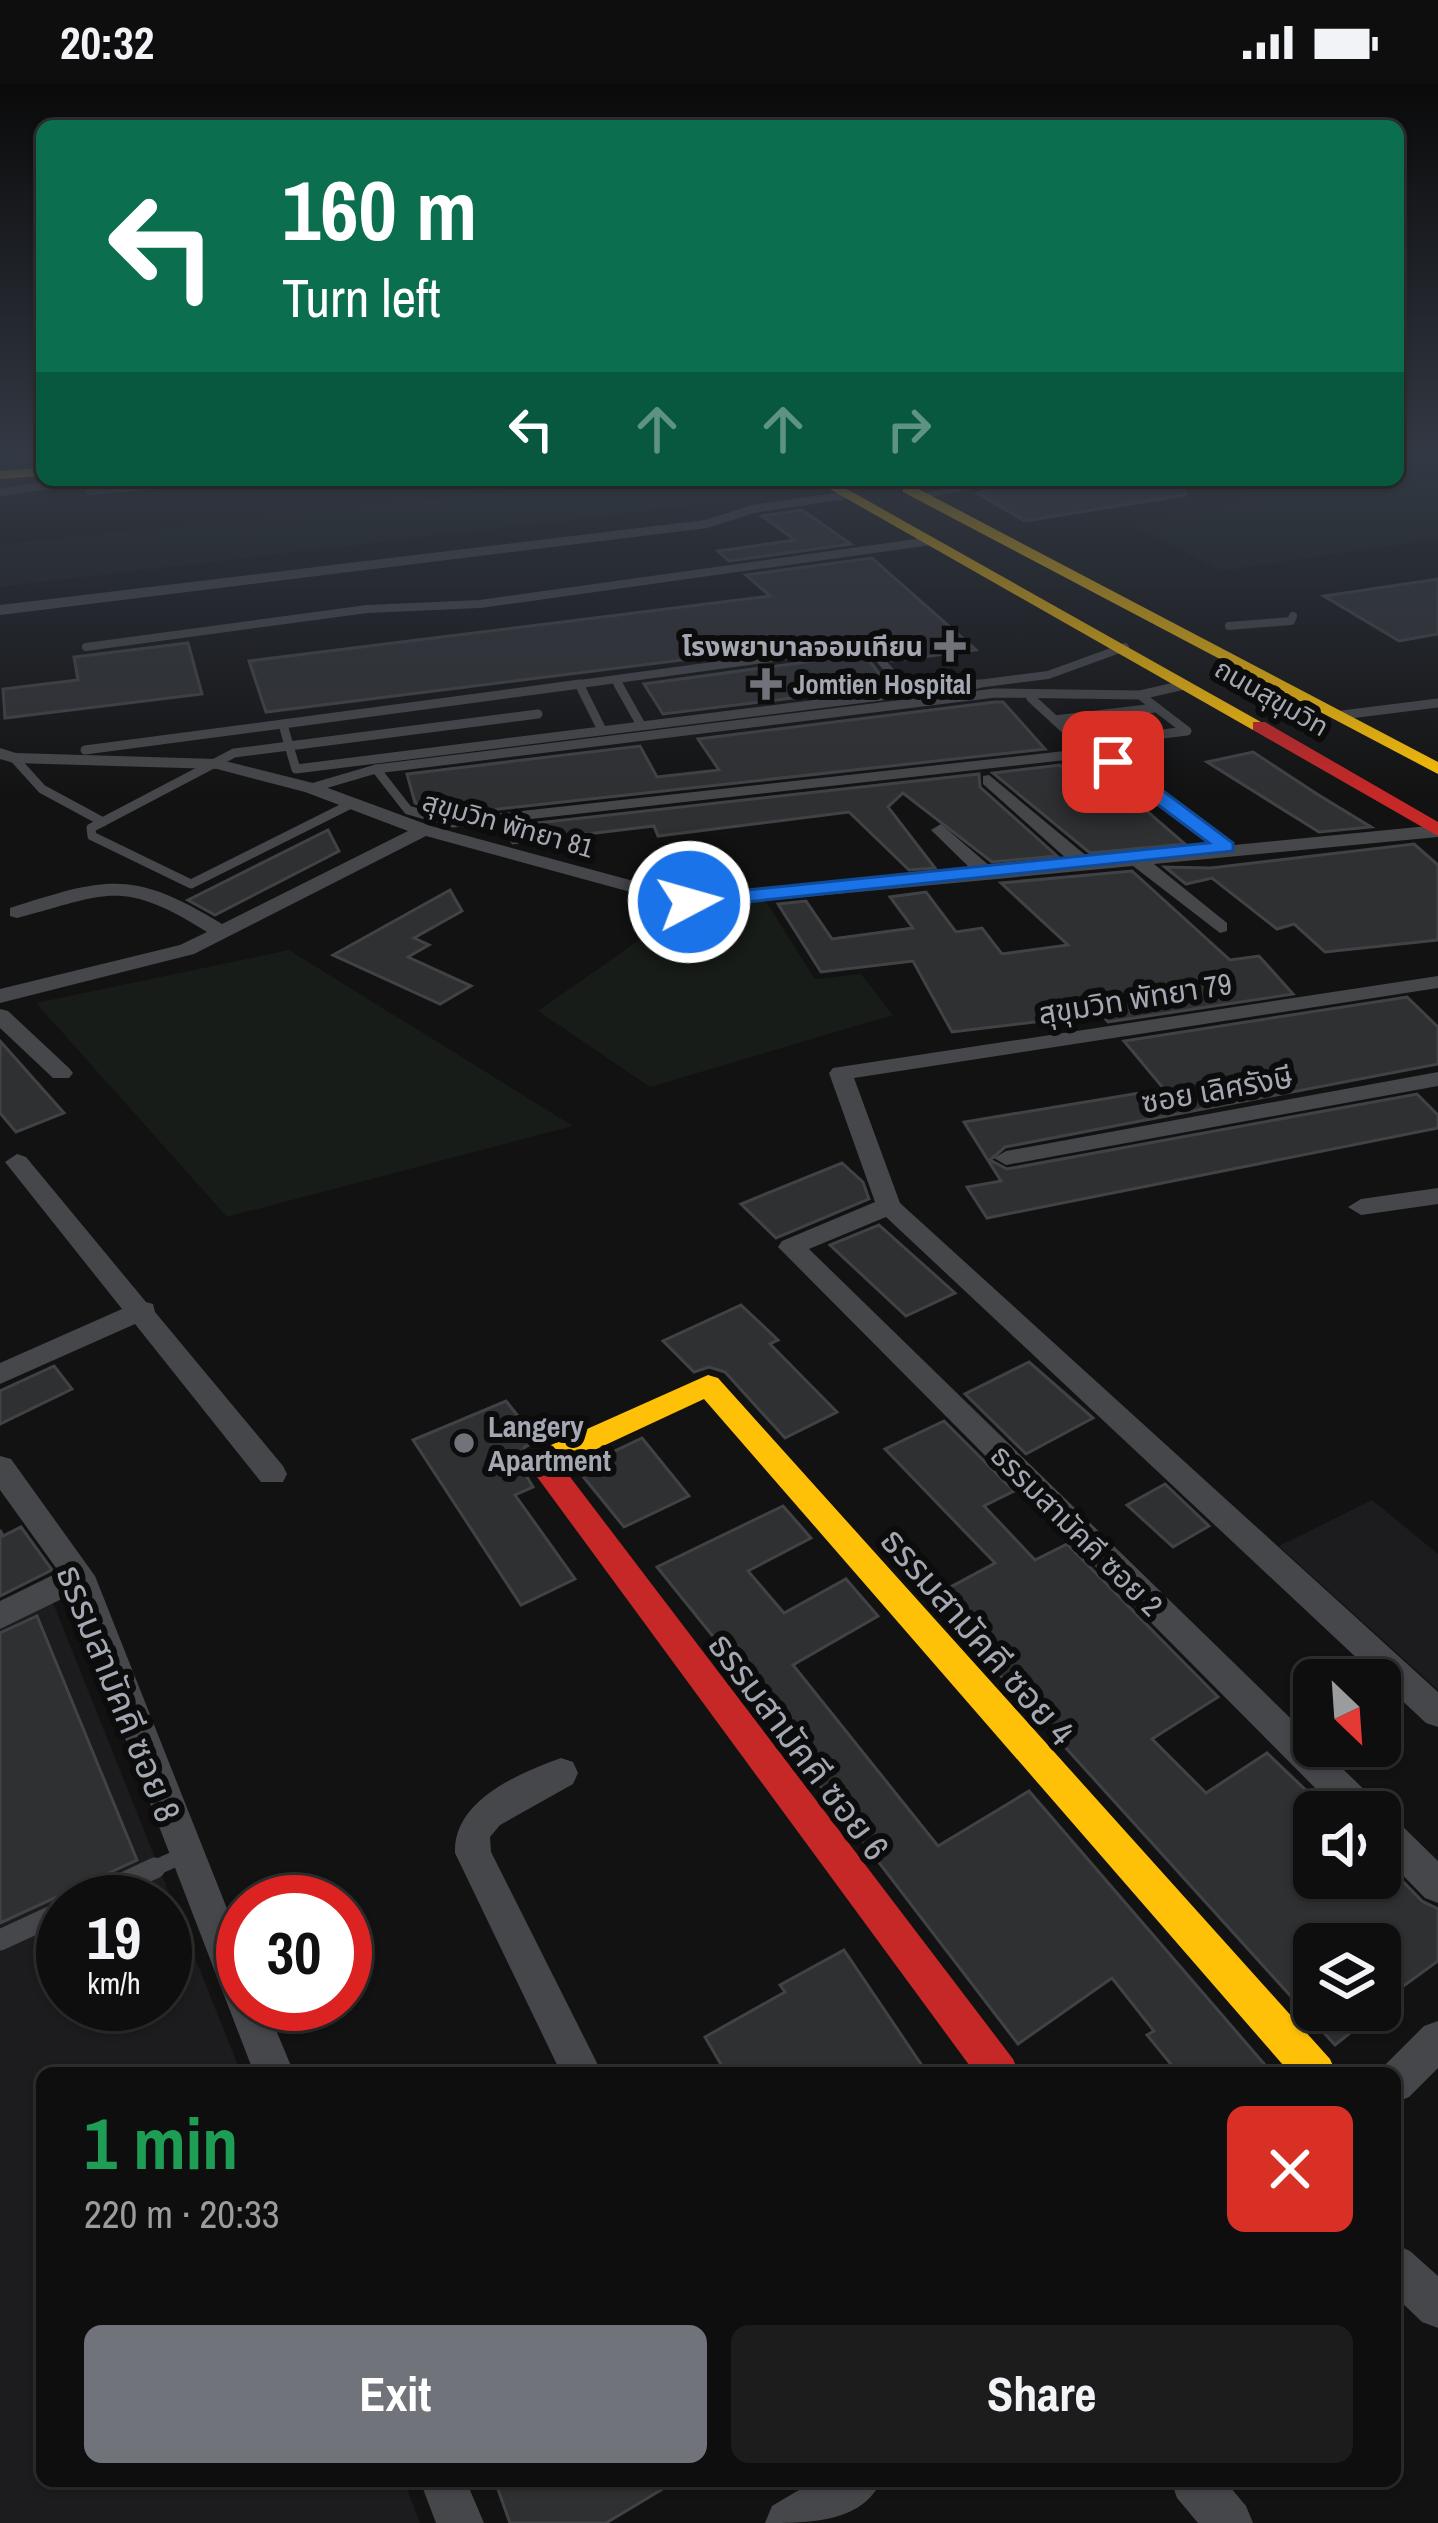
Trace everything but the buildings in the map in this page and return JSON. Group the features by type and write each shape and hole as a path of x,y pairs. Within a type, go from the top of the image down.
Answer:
{"main road":[{"name":"ถนนสุขุมวิท","path":"986,571 1438,830"},
{"name":"ถนนสุขุมวิท","path":"1064,571 1435,767"},
{"name":"ธรรมสามัคคี ซอย 4","path":"542,1462 708,1384 1311,2067"},
{"name":"ธรรมสามัคคี ซอย 6","path":"542,1462 995,2067"}],"street":[{"path":"0,610 322,571"},
{"name":"สุขุมวิท พัทยา 81","path":"5,756 217,764 311,788 424,830 689,902 1438,830"},
{"path":"1113,762 1226,847"},
{"path":"989,780 1082,862"},
{"path":"0,996 188,950 424,830"},
{"path":"941,830 984,871"},
{"path":"1135,858 1220,927"},
{"path":"17,912 100,885 128,884 165,896 221,932"},
{"name":"สุขุมวิท พัทยา 79","path":"889,1206 841,1072 1438,982"},
{"path":"0,1016 61,1073"},
{"name":"ซอย เลิศรังษี","path":"1006,1158 1438,1079"},
{"path":"17,1162 272,1474"},
{"path":"1361,1207 1438,1196"},
{"path":"889,1206 1438,1713"},
{"name":"ธรรมสามัคคี ซอย 2","path":"889,1206 791,1247 1343,1791"},
{"path":"0,1374 142,1310"},
{"name":"ธรรมสามัคคี ซอย 8","path":"0,1466 79,1576 216,1933"},
{"path":"0,1616 79,1576"},
{"path":"561,1773 487,1814 472,1832 473,1852 579,2067"},
{"path":"1401,1849 1438,1886"},
{"name":"ธรรมสามัคคี ซอย 8","path":"256,2031 272,2067"},
{"path":"1401,2077 1438,2040"},
{"path":"1401,2272 1438,2306"},
{"path":"445,2487 460,2523"},
{"path":"801,2520 849,2487"},
{"path":"1199,2487 1229,2523"}],"lane":[{"path":"86,647 367,610 480,604 718,571"},
{"path":"1229,626 1260,627 1292,621 1293,616"},
{"path":"85,750 617,682 626,674 867,646 909,692"},
{"path":"283,724 296,770 1048,675 1125,647"},
{"path":"617,682 641,725"},
{"path":"311,788 376,769 995,692 1031,698 1110,688 1140,694 1190,684"},
{"path":"580,686 602,730"},
{"path":"528,693 551,736"},
{"path":"376,769 408,810 453,823 1070,755 1081,744 1187,731 1140,694"},
{"path":"1031,698 1081,744"},
{"path":"1340,716 1438,704"},
{"path":"1055,720 1155,708"},
{"path":"353,803 191,884 92,836 91,828 234,753 538,714"},
{"path":"5,756 56,800 103,822"},
{"path":"141,1875 184,1855"},
{"path":"0,1940 36,1923"}],"shaded area":[{"path":"0,571 137,571 0,587"},
{"path":"763,897 815,979 861,974 893,1015 650,1087 538,1011 688,906"},
{"path":"289,950 573,1126 227,1217 36,1003"},
{"path":"1372,1500 1438,1554 1438,1690 1279,1546"},
{"path":"51,1598 162,1875 36,1875 36,2031 192,2031 192,1950 216,2010 216,2031 224,2031 239,2067 36,2067 36,2487 406,2487 420,2523 0,2523 0,1626"}],"traffic: slow":[{"path":"983,571 1259,726"},
{"path":"1063,571 1438,769"},
{"path":"550,1458 708,1385 1311,2067"}],"traffic: jam":[{"path":"1259,726 1438,830"},
{"path":"550,1458 542,1462 995,2067"}],"place":[{"name":"โรงพยาบาลจอมเทียน","path":"950,646"},
{"name":"Jomtien Hospital","path":"766,684"},
{"name":"Langery Apartment","path":"464,1443"}],"route":[{"path":"689,902 1226,847 1113,762"}]}
